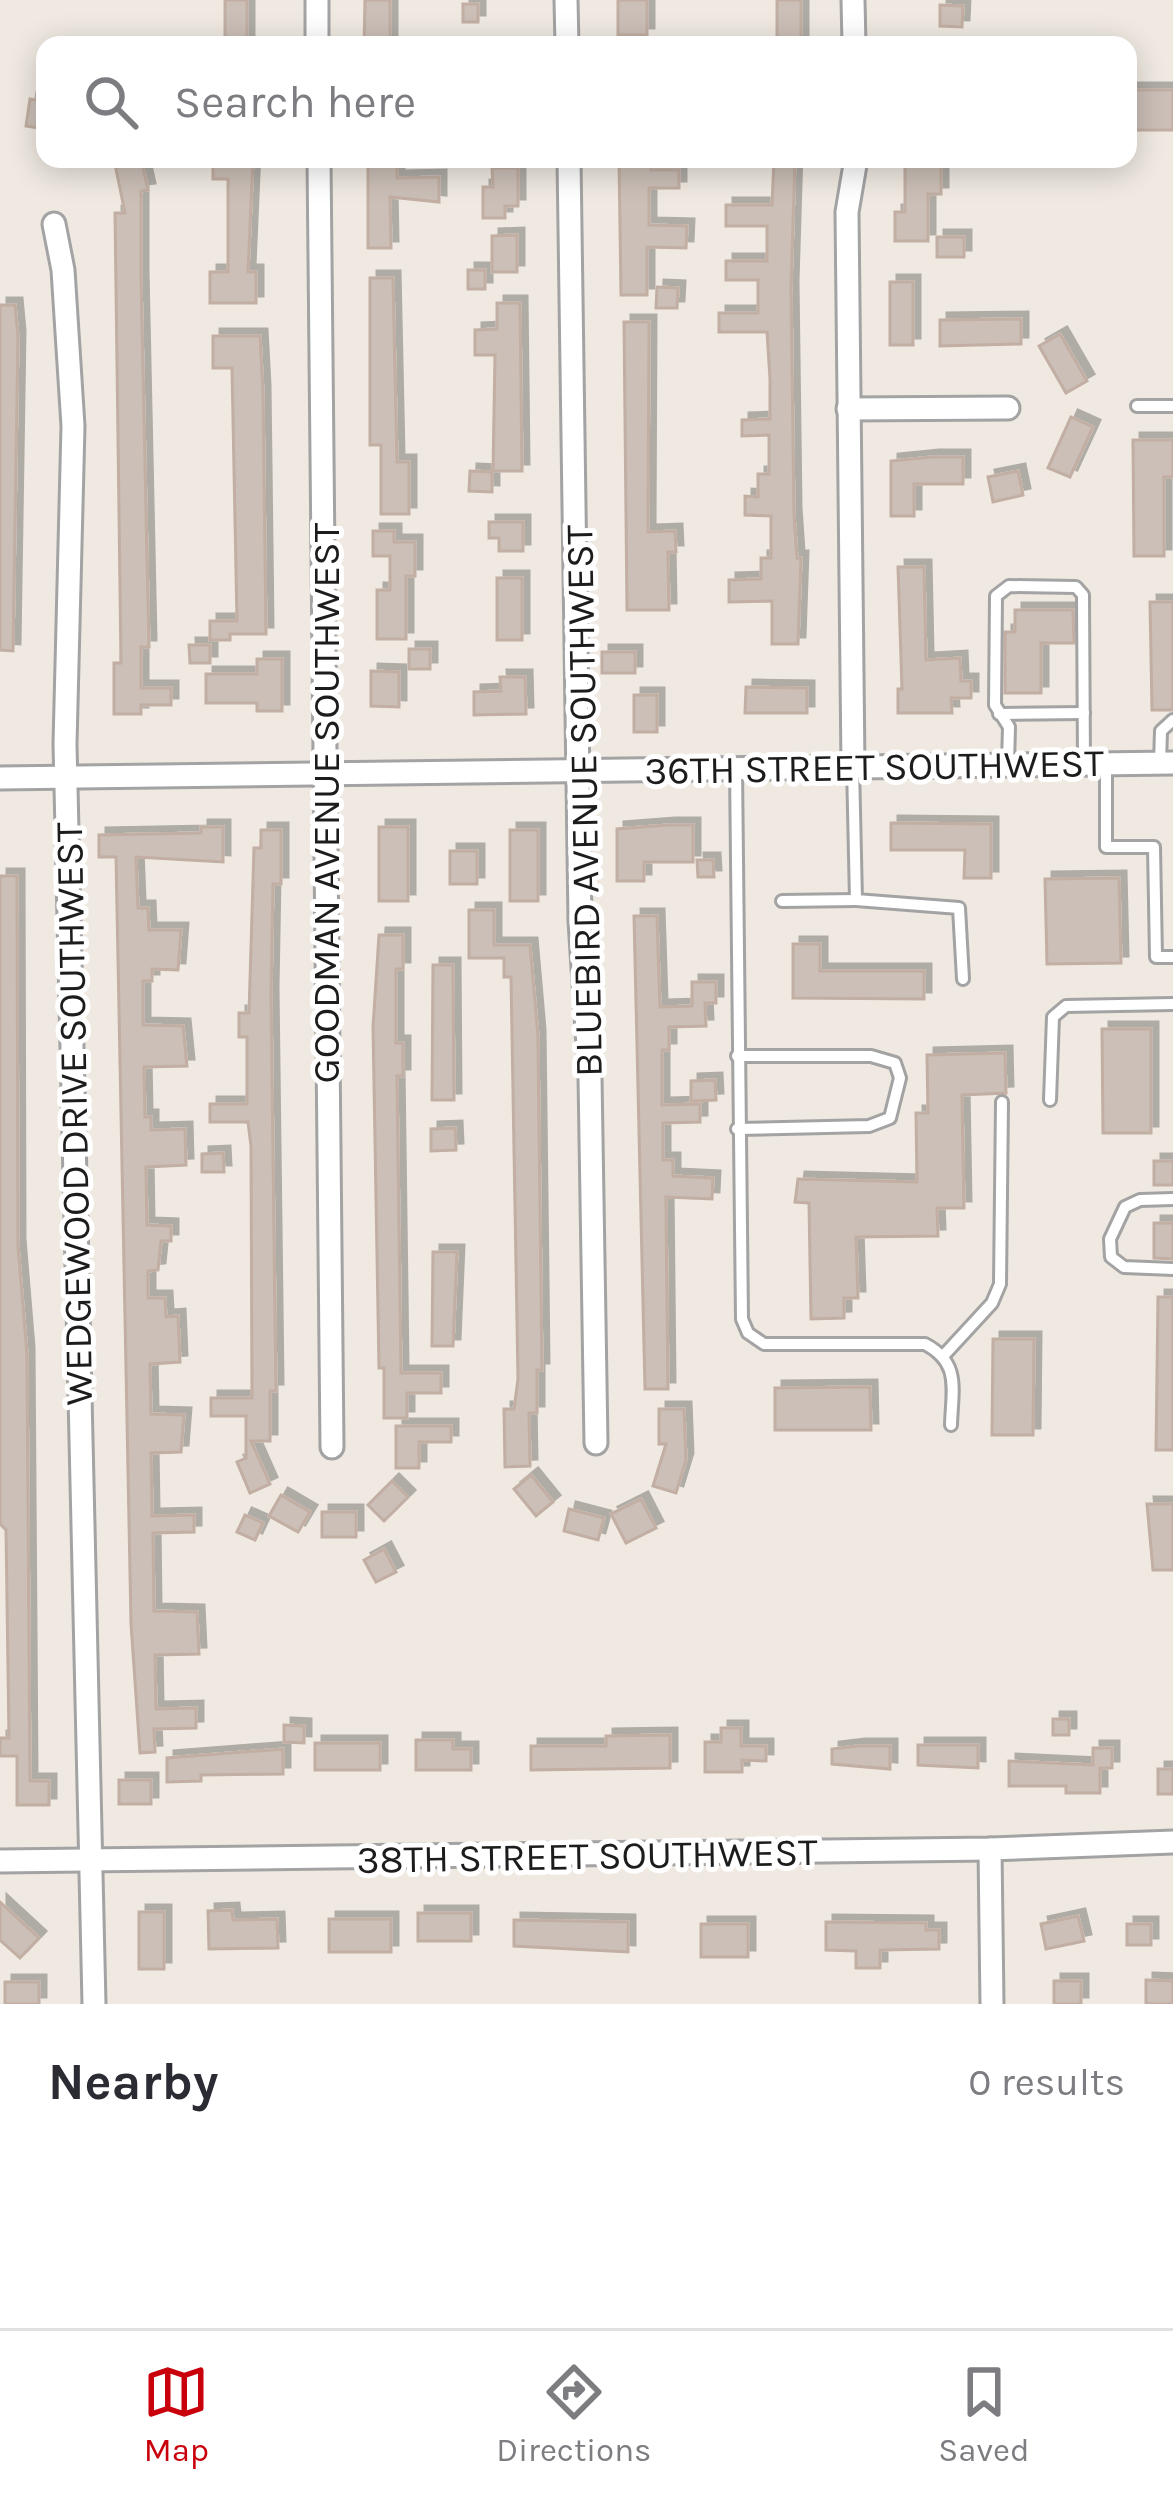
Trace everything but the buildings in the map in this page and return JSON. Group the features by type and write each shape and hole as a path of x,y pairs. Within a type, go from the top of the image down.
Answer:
{"street":[{"path":"317,0 317,36"},
{"path":"566,0 567,36"},
{"path":"853,0 854,36"},
{"name":"GOODMAN AVENUE SOUTHWEST","path":"319,168 328,775 324,1010 332,1447"},
{"name":"BLUEBIRD AVENUE SOUTHWEST","path":"569,168 580,921 587,978 596,1443"},
{"path":"853,766 847,212 854,168"},
{"name":"WEDGEWOOD DRIVE SOUTHWEST","path":"54,224 63,270 73,426 67,778 94,2004"},
{"path":"848,409 1008,408"},
{"name":"36TH STREET SOUTHWEST","path":"0,778 1166,763"},
{"name":"38TH STREET SOUTHWEST","path":"0,1862 990,1850 1173,1842"},
{"path":"990,1850 992,2004"}],"lane":[{"path":"1137,406 1173,406"},
{"path":"1008,764 1009,727 999,714 996,596 1009,586 1080,589 1084,713 1106,847 1154,847 1156,957 1173,956"},
{"path":"999,714 1084,713"},
{"path":"1166,763 1161,731 1173,720"},
{"path":"853,766 856,900"},
{"path":"736,768 737,1129 741,1301 748,1333 764,1344 925,1343 945,1354 953,1369 951,1426"},
{"path":"782,901 856,900 959,908 963,979"},
{"path":"1050,1100 1054,1017 1066,1006 1173,1004"},
{"path":"737,1056 872,1056 895,1063 900,1078 890,1118 869,1126 737,1129"},
{"path":"945,1354 992,1303 1000,1283 1002,1102"},
{"path":"1173,1199 1140,1200 1125,1207 1110,1239 1111,1257 1124,1268 1173,1269"}]}
